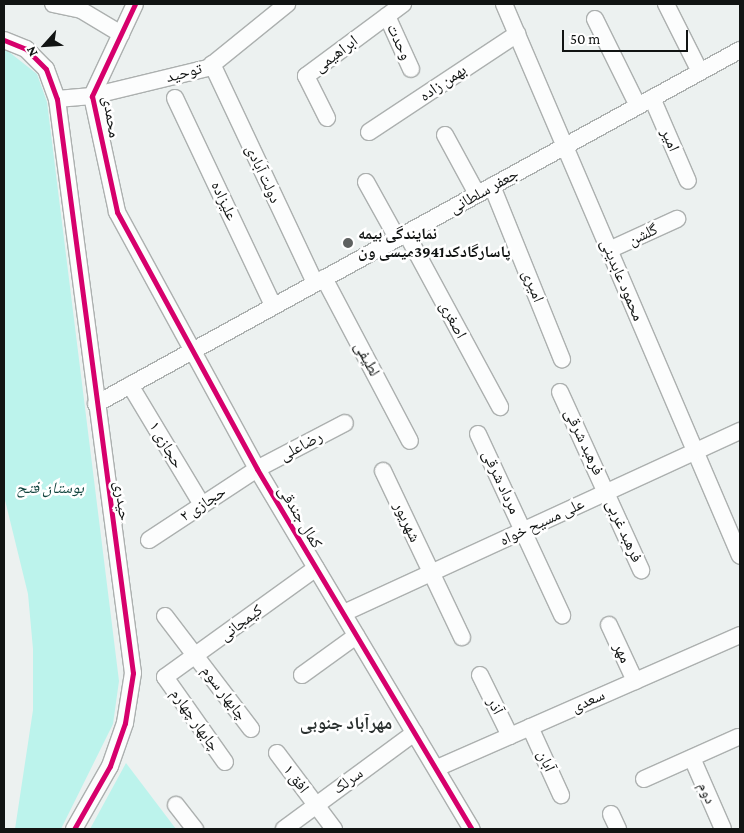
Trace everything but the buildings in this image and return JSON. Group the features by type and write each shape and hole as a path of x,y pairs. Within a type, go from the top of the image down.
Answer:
{"street":[{"path":"53,4 81,10 121,34"},
{"name":"محمدی","path":"117,212 92,96 134,4"},
{"name":"ابراهیمی","path":"327,118 306,76 403,4"},
{"name":"محمود عابدینی","path":"504,4 740,556"},
{"path":"666,4 700,72"},
{"name":"توحید","path":"57,99 92,96 212,64 284,5"},
{"name":"وحدت","path":"387,16 411,69"},
{"path":"595,20 638,106"},
{"path":"4,27 26,49"},
{"name":"بهمن زاده","path":"369,132 517,34"},
{"name":"حیدری","path":"4,40 26,49 46,70 57,99 133,673 125,723 110,766 74,829"},
{"name":"جعفر سلطانی","path":"96,404 191,350 700,72 738,57"},
{"name":"دولت آبادی","path":"212,64 319,280"},
{"name":"علیزاده","path":"175,98 273,305"},
{"name":"امیر","path":"652,98 688,181"},
{"path":"445,135 477,194"},
{"name":"اصغری","path":"366,182 401,235 500,407"},
{"name":"امیری","path":"492,186 562,359"},
{"name":"کمال جندقی","path":"117,212 257,469 472,829"},
{"name":"گلشن","path":"609,250 676,219"},
{"name":"لطیفی","path":"319,280 410,441"},
{"name":"حجازی ۱","path":"130,385 202,505"},
{"name":"فرهبد شرقی","path":"560,392 607,492"},
{"name":"رضاعلی","path":"257,469 345,423"},
{"name":"علی مسیح خواه","path":"344,613 740,431"},
{"name":"مرداد شرقی","path":"478,434 562,615"},
{"name":"حجازی ۲","path":"149,540 257,469"},
{"name":"شهریور","path":"383,471 462,637"},
{"name":"فرهبد غربی","path":"607,492 641,570"},
{"name":"کیمجانی","path":"165,677 197,656 316,568"},
{"name":"چابهار سوم","path":"165,616 251,729"},
{"name":"مهر","path":"609,625 635,681"},
{"name":"سعدی","path":"437,768 740,635"},
{"path":"302,675 356,636"},
{"name":"آذر","path":"480,675 510,736"},
{"name":"چابهار چهارم","path":"165,677 226,762"},
{"name":"آبان","path":"530,727 561,795"},
{"name":"سرلک","path":"284,829 414,733"},
{"path":"644,779 738,737"},
{"name":"افق ۱","path":"277,753 334,829"},
{"name":"دوم","path":"692,758 723,829"},
{"path":"176,805 194,829"},
{"path":"612,814 618,829"}],"green space":[{"name":"بوستان فتح","path":"4,48 37,74 47,102 119,681 113,724 61,829 15,829 33,710 33,649 28,594 4,496"},
{"path":"126,763 176,829 90,829"}],"cycle path":[{"path":"135,4 92,96 117,212 257,469 472,829"},
{"path":"4,40 26,49 46,69 57,99 133,673 125,723 110,766 74,829"}],"place":[{"name":"نمایندگی بیمه پاسارگادکد3941میسی ون","path":"348,243"}],"district":[{"name":"مهرآباد جنوبی","path":"346,723"}]}
